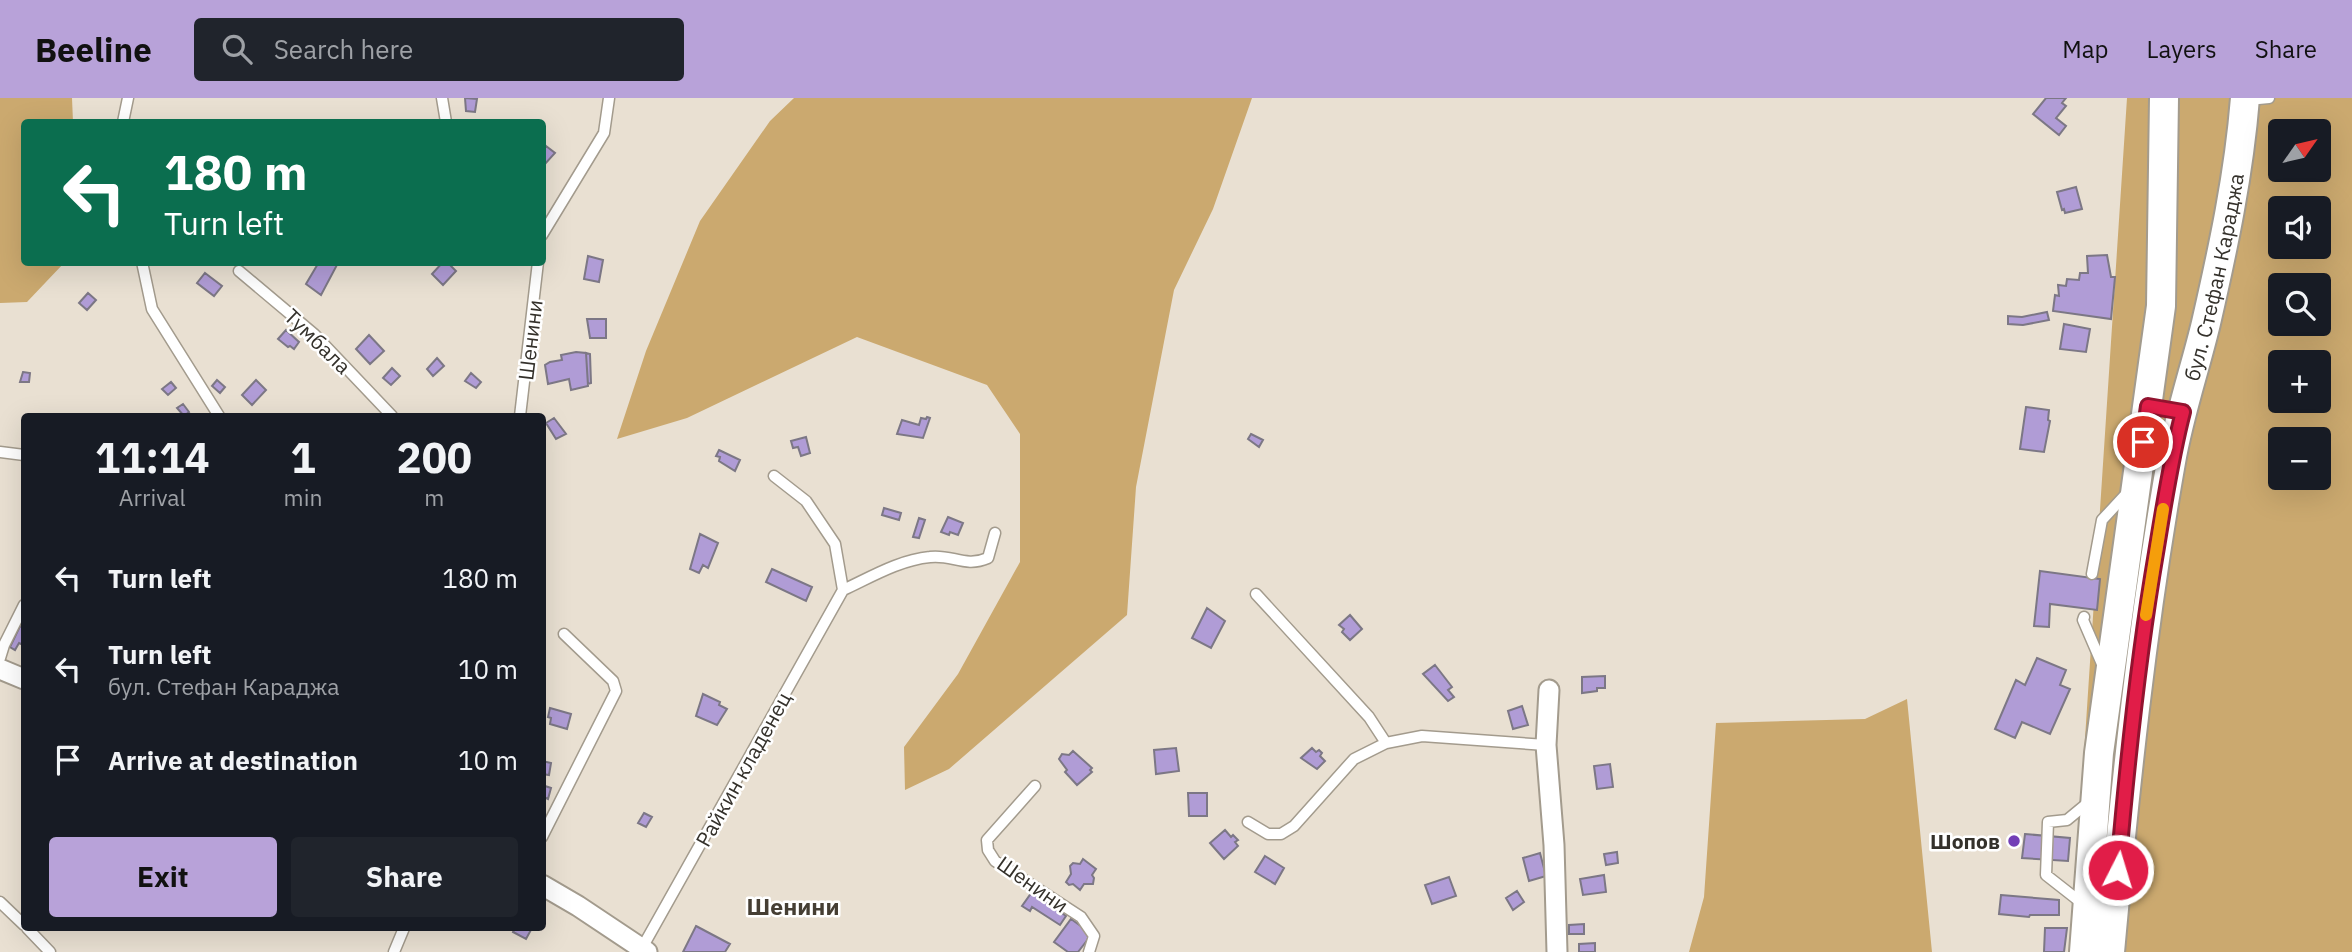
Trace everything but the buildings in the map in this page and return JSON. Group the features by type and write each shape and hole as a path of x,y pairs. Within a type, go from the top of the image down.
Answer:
{"main road":[{"name":"бул. Стефан Караджа","path":"2084,952 2099,753 2161,306 2164,98"},
{"name":"бул. Стефан Караджа","path":"2110,952 2127,761 2144,627 2171,458 2229,218 2241,144 2253,99"},
{"path":"2148,406 2183,412"}],"street":[{"path":"0,669 21,678"},
{"path":"1549,690 1546,745 1554,845 1557,952"},
{"path":"546,888 645,950"}],"lane":[{"path":"124,119 128,98"},
{"path":"442,98 446,119"},
{"path":"546,228 604,133 609,98"},
{"path":"143,266 152,309 217,413"},
{"name":"Шенини","path":"520,413 538,266"},
{"name":"Тумбала","path":"239,271 314,334 390,413"},
{"path":"0,452 21,455"},
{"path":"774,476 806,501 835,544 843,590 889,568 932,556 971,563 980,561 988,558 995,533"},
{"path":"2092,574 2102,520 2137,481"},
{"name":"Райкин кладенец","path":"645,950 843,590"},
{"path":"1256,594 1369,717 1386,743"},
{"path":"0,658 21,611"},
{"path":"2084,617 2109,680"},
{"path":"546,829 616,691 613,681 565,634"},
{"path":"1248,822 1268,834 1281,834 1294,826 1354,759 1386,743 1422,736 1546,745"},
{"name":"Шенини","path":"1035,786 987,840 988,850 995,861 1081,917 1094,936 1089,952"},
{"path":"2087,907 2046,875 2048,822 2067,820 2095,796"},
{"path":"0,902 21,921"},
{"path":"31,931 50,952"},
{"path":"394,952 403,931"}],"shaded area":[{"path":"0,98 72,98 73,119 21,119 21,266 61,266 27,302 0,303"},
{"path":"794,98 1252,98 1213,209 1174,290 1136,487 1127,615 949,769 905,790 904,747 958,674 1020,562 1020,434 987,385 857,337 687,418 617,439 646,351 700,221 770,121"},
{"path":"2127,98 2352,98 2352,952 2071,952"},
{"path":"1907,699 1932,952 1689,952 1704,897 1716,723 1865,719"}],"slow traffic":[{"path":"2146,615 2163,509"}],"place":[{"name":"Шопов","path":"2014,841"}],"district":[{"name":"Шенини","path":"793,906"}],"route":[{"path":"2118,870 2127,761 2144,627 2171,458 2183,412 2148,406 2143,442"}]}
